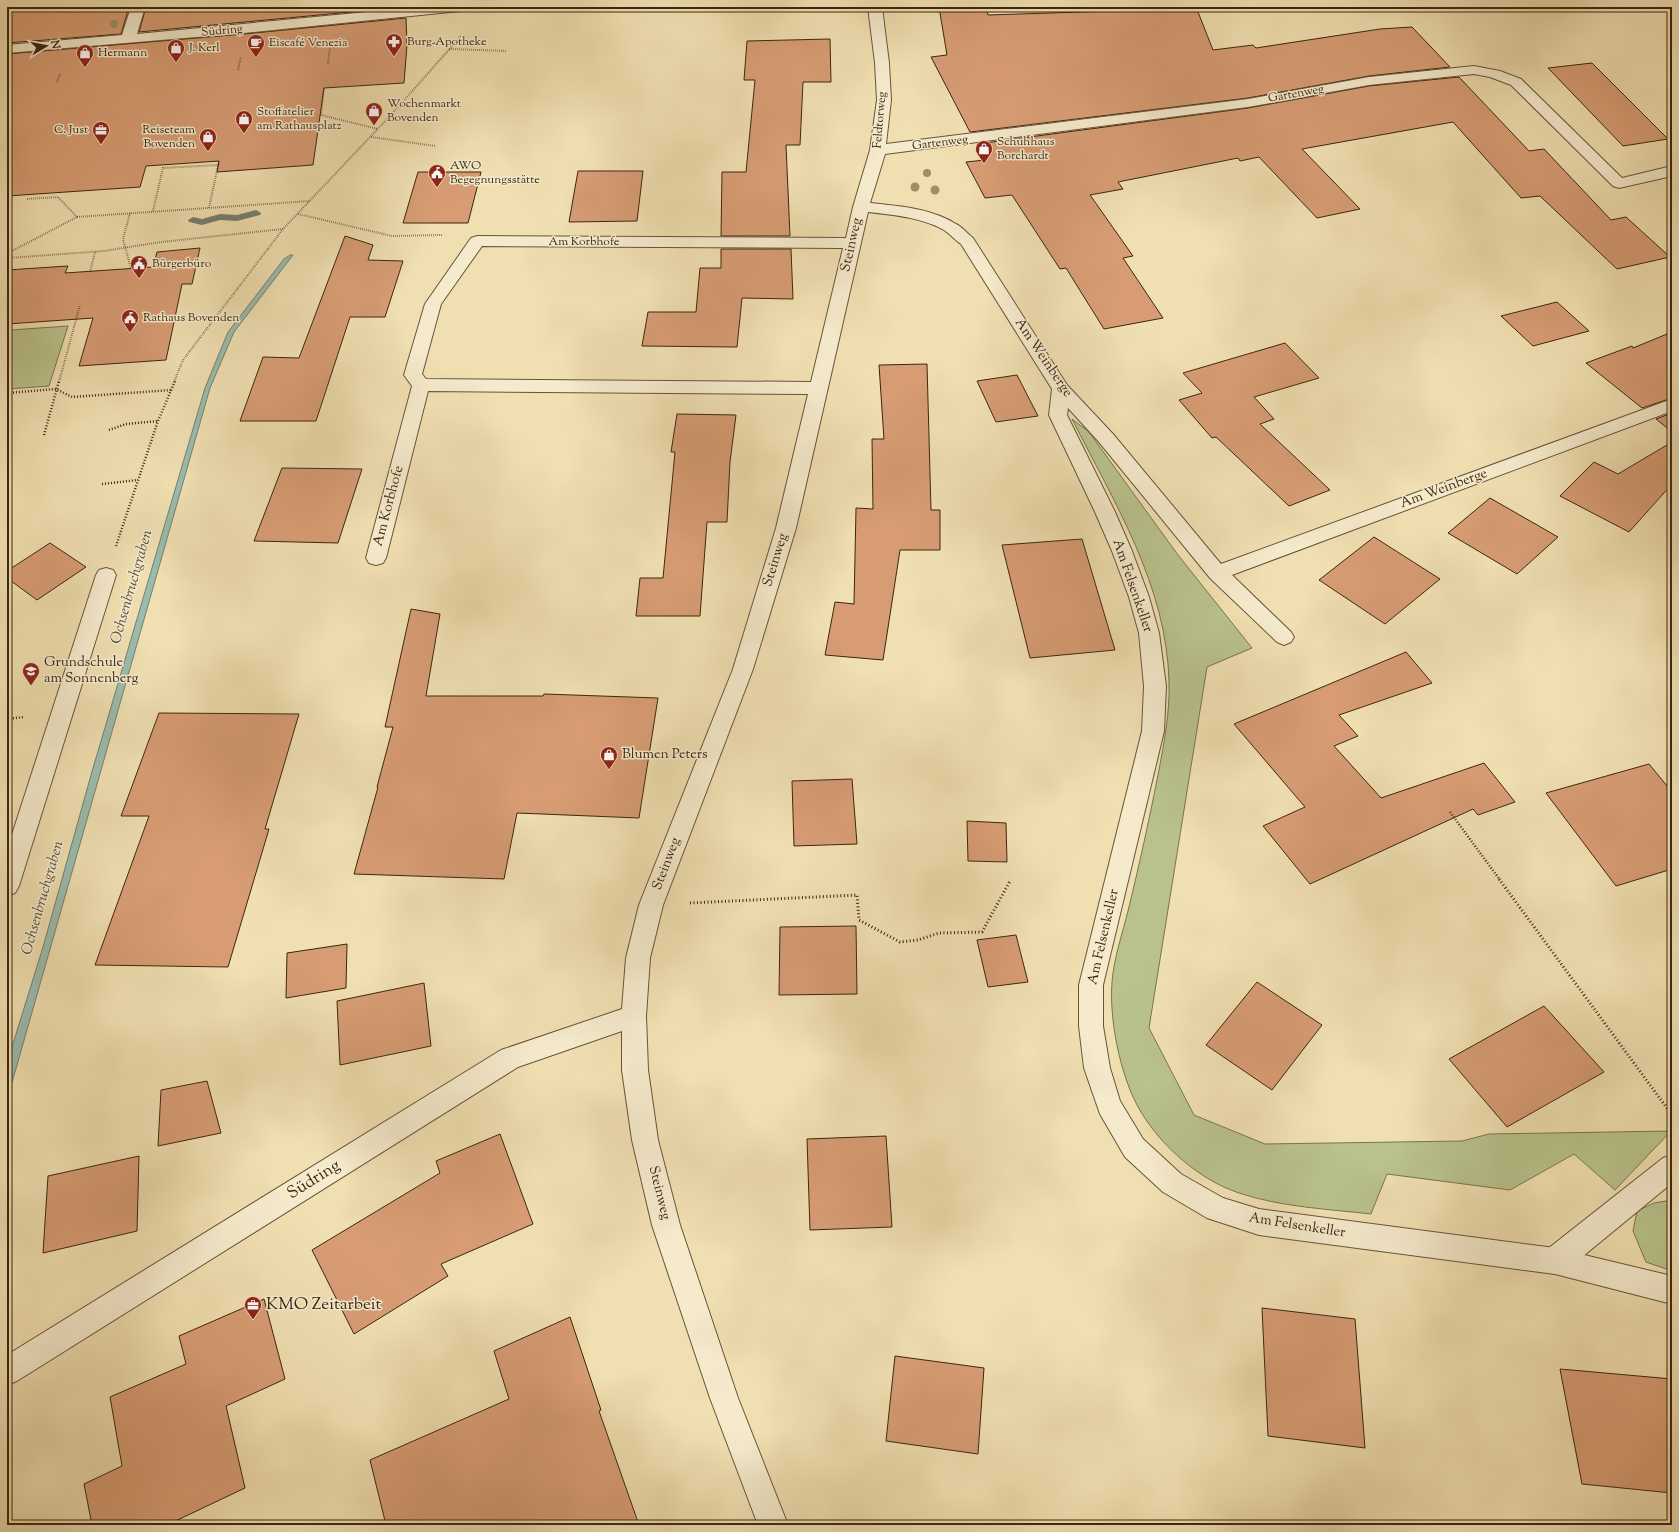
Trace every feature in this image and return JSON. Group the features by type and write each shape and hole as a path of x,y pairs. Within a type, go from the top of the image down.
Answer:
{"street":[{"path":"128,39 138,7"},
{"name":"Südring","path":"7,49 244,29 460,7"},
{"name":"Feldtorweg","path":"861,207 878,150 884,100 882,63 875,7"},
{"name":"Gartenweg","path":"878,150 1248,103 1369,81 1474,70 1504,76 1516,82 1619,183 1672,171"},
{"name":"Steinweg","path":"773,1525 724,1398 666,1224 645,1140 635,1070 634,1016 638,958 651,905 743,669 786,528 820,388 861,207"},
{"name":"Am Weinberge","path":"861,207 908,212 950,227 967,241 1061,389 1106,438 1216,573 1284,637"},
{"path":"477,241 433,304 413,375 421,385 820,388"},
{"name":"Am Korbhofe","path":"477,241 853,243"},
{"name":"Am Korbhofe","path":"376,558 421,385"},
{"name":"Am Felsenkeller","path":"1061,389 1058,415 1110,525 1139,597 1149,633 1155,686 1153,731 1091,985 1091,1026 1097,1068 1110,1106 1134,1148 1172,1183 1216,1209 1259,1222 1555,1261 1672,1290"},
{"name":"Am Weinberge","path":"1216,573 1672,406"},
{"path":"7,886 106,575"},
{"name":"Südring","path":"7,1371 510,1058 634,1016"},
{"path":"1555,1261 1672,1167"}],"path":[{"path":"106,575 158,421 183,360 283,229 378,129 464,33"},
{"path":"449,49 507,51"},
{"path":"324,88 321,115 378,129"},
{"path":"371,136 436,146"},
{"path":"209,208 219,161"},
{"path":"153,211 164,168 218,165"},
{"path":"27,199 58,197 77,217"},
{"path":"10,252 77,217 310,201"},
{"path":"130,213 123,239 130,269"},
{"path":"298,213 392,236 463,235 477,241"},
{"path":"8,258 95,252 161,242 283,229"},
{"path":"90,272 95,252"},
{"path":"44,435 80,305"},
{"path":"7,393 56,389 72,397 172,390"},
{"path":"109,430 126,424 158,421"},
{"path":"102,484 138,480"},
{"path":"1450,812 1672,1115"},
{"path":"687,903 857,895 859,920 900,942 918,940 939,933 982,932 1010,881"}],"green space":[{"path":"68,326 49,386 7,389 7,340 11,330"},
{"path":"1072,419 1089,432 1178,555 1252,648 1207,667 1149,1028 1194,1115 1265,1144 1462,1141 1489,1134 1671,1131 1615,1190 1574,1154 1510,1190 1387,1174 1371,1214 1304,1207 1255,1198 1224,1187 1210,1180 1183,1161 1171,1150 1150,1125 1134,1098 1121,1064 1114,1026 1112,989 1116,957 1144,843 1155,792 1168,717 1169,682 1166,647 1159,612 1149,578 1136,546 1121,513"},
{"path":"1672,1200 1672,1271 1646,1262 1633,1231 1637,1211 1654,1203"}],"shaded area":[{"path":"290,255 293,255 234,332 210,388 7,1100 7,1063 43,947 91,775 205,388 228,332 284,259"}],"building":[{"path":"18,7 129,7 121,34 7,43 7,12 16,11"},
{"path":"146,7 404,7 139,32"},
{"path":"939,7 986,7 988,15 1113,11 1111,7 1196,7 1213,50 1253,45 1256,48 1380,29 1412,27 1450,67 1369,76 1248,98 970,132 931,57 947,55"},
{"path":"406,18 407,45 404,83 324,88 313,165 217,172 219,161 146,166 140,187 7,196 7,54 244,34"},
{"path":"830,39 831,82 803,82 800,145 786,145 790,236 721,236 722,172 746,172 755,80 744,80 747,41"},
{"path":"1592,63 1668,139 1623,146 1548,68"},
{"path":"1459,77 1529,151 1544,149 1611,220 1626,217 1670,257 1617,269 1540,196 1521,198 1453,122 1302,149 1360,209 1317,218 1259,157 1240,161 1238,158 1118,182 1123,189 1090,195 1133,256 1123,258 1163,318 1104,329 1066,268 1060,269 1012,195 985,198 966,162 985,160 977,144 1248,108 1369,86"},
{"path":"578,171 643,171 637,221 569,222"},
{"path":"418,172 481,172 468,223 403,223"},
{"path":"345,236 373,245 368,260 403,261 385,317 350,317 316,421 240,421 263,357 299,358"},
{"name":"Rathaus Bovenden","path":"200,248 192,284 182,284 166,360 79,366 93,318 7,324 7,270 68,266 65,273 153,267 157,252"},
{"path":"721,249 791,249 793,299 742,298 737,347 642,346 648,312 696,312 700,268 721,268"},
{"path":"1557,302 1589,331 1533,346 1501,316"},
{"path":"1672,332 1672,398 1642,408 1586,363 1632,346 1633,348"},
{"path":"1285,343 1319,378 1254,397 1274,419 1260,424 1330,490 1289,506 1216,437 1212,438 1179,400 1202,393 1183,373"},
{"path":"927,364 931,510 940,510 940,550 900,550 883,660 825,655 835,602 854,604 856,508 873,509 872,439 884,439 879,365"},
{"path":"1017,375 1038,416 996,422 977,381"},
{"path":"1672,413 1672,432 1656,419"},
{"path":"677,414 736,415 730,462 727,522 707,522 700,616 636,616 640,578 663,578 675,452 671,452"},
{"path":"1672,442 1672,484 1629,532 1560,496 1594,462 1618,474"},
{"path":"282,468 362,469 338,543 254,541"},
{"path":"1490,498 1558,537 1517,574 1448,533"},
{"path":"1374,537 1440,579 1385,624 1319,580"},
{"path":"1082,539 1115,650 1030,658 1002,545"},
{"path":"50,543 86,567 37,600 7,578 7,571"},
{"path":"411,609 440,614 426,696 543,696 544,694 658,698 639,818 517,813 504,879 354,874 393,727 385,727"},
{"path":"1406,652 1432,683 1339,715 1358,736 1334,746 1381,798 1484,763 1515,802 1478,815 1473,809 1310,884 1263,826 1305,807 1234,724"},
{"path":"159,713 299,714 265,829 269,829 228,967 95,965 149,816 121,816"},
{"path":"1649,764 1672,792 1672,869 1616,886 1546,793"},
{"path":"852,779 857,844 794,846 792,781"},
{"path":"967,821 1006,823 1007,862 968,861"},
{"path":"856,926 857,994 779,995 780,927"},
{"path":"1016,935 1028,982 988,987 977,940"},
{"path":"347,944 346,988 286,998 287,953"},
{"path":"1257,982 1322,1025 1272,1090 1206,1045"},
{"path":"424,983 431,1046 340,1065 337,1001"},
{"path":"1544,1006 1604,1072 1507,1127 1449,1059"},
{"path":"207,1081 221,1133 158,1146 161,1090"},
{"path":"500,1134 533,1224 441,1264 448,1276 354,1334 312,1250 440,1173 436,1161"},
{"path":"886,1136 892,1227 810,1230 807,1139"},
{"path":"139,1156 137,1231 43,1253 48,1176"},
{"path":"264,1299 285,1379 226,1406 245,1488 167,1525 92,1525 84,1484 122,1466 110,1397 186,1364 179,1336"},
{"path":"1262,1308 1355,1319 1365,1448 1268,1436"},
{"path":"570,1317 601,1410 599,1411 639,1525 386,1525 370,1460 509,1399 494,1351"},
{"path":"895,1356 984,1368 978,1454 886,1441"},
{"path":"1560,1369 1672,1379 1672,1493 1582,1484"}],"waterway":[{"path":"193,220 202,222 220,217 237,218 256,213"}],"place":[{"name":"Burg-Apotheke","path":"394,57"},
{"name":"Eiscafé Venezia","path":"256,58"},
{"name":"J. Kerl","path":"176,63"},
{"name":"Hermann","path":"85,68"},
{"name":"Wochenmarkt Bovenden","path":"374,126"},
{"name":"Stoffatelier am Rathausplatz","path":"244,134"},
{"name":"C. Just","path":"101,145"},
{"name":"Reiseteam Bovenden","path":"208,152"},
{"name":"Schuhhaus Borchardt","path":"984,164"},
{"name":"AWO Begegnungsstätte","path":"437,188"},
{"name":"Bürgerbüro","path":"139,279"},
{"name":"Rathaus Bovenden","path":"130,333"},
{"name":"Grundschule am Sonnenberg","path":"31,686"},
{"name":"Blumen Peters","path":"609,770"},
{"name":"KMO Zeitarbeit","path":"253,1320"}],"water label":[{"name":"Ochsenbruchgraben","path":"132,587"},
{"name":"Ochsenbruchgraben","path":"43,898"}]}
